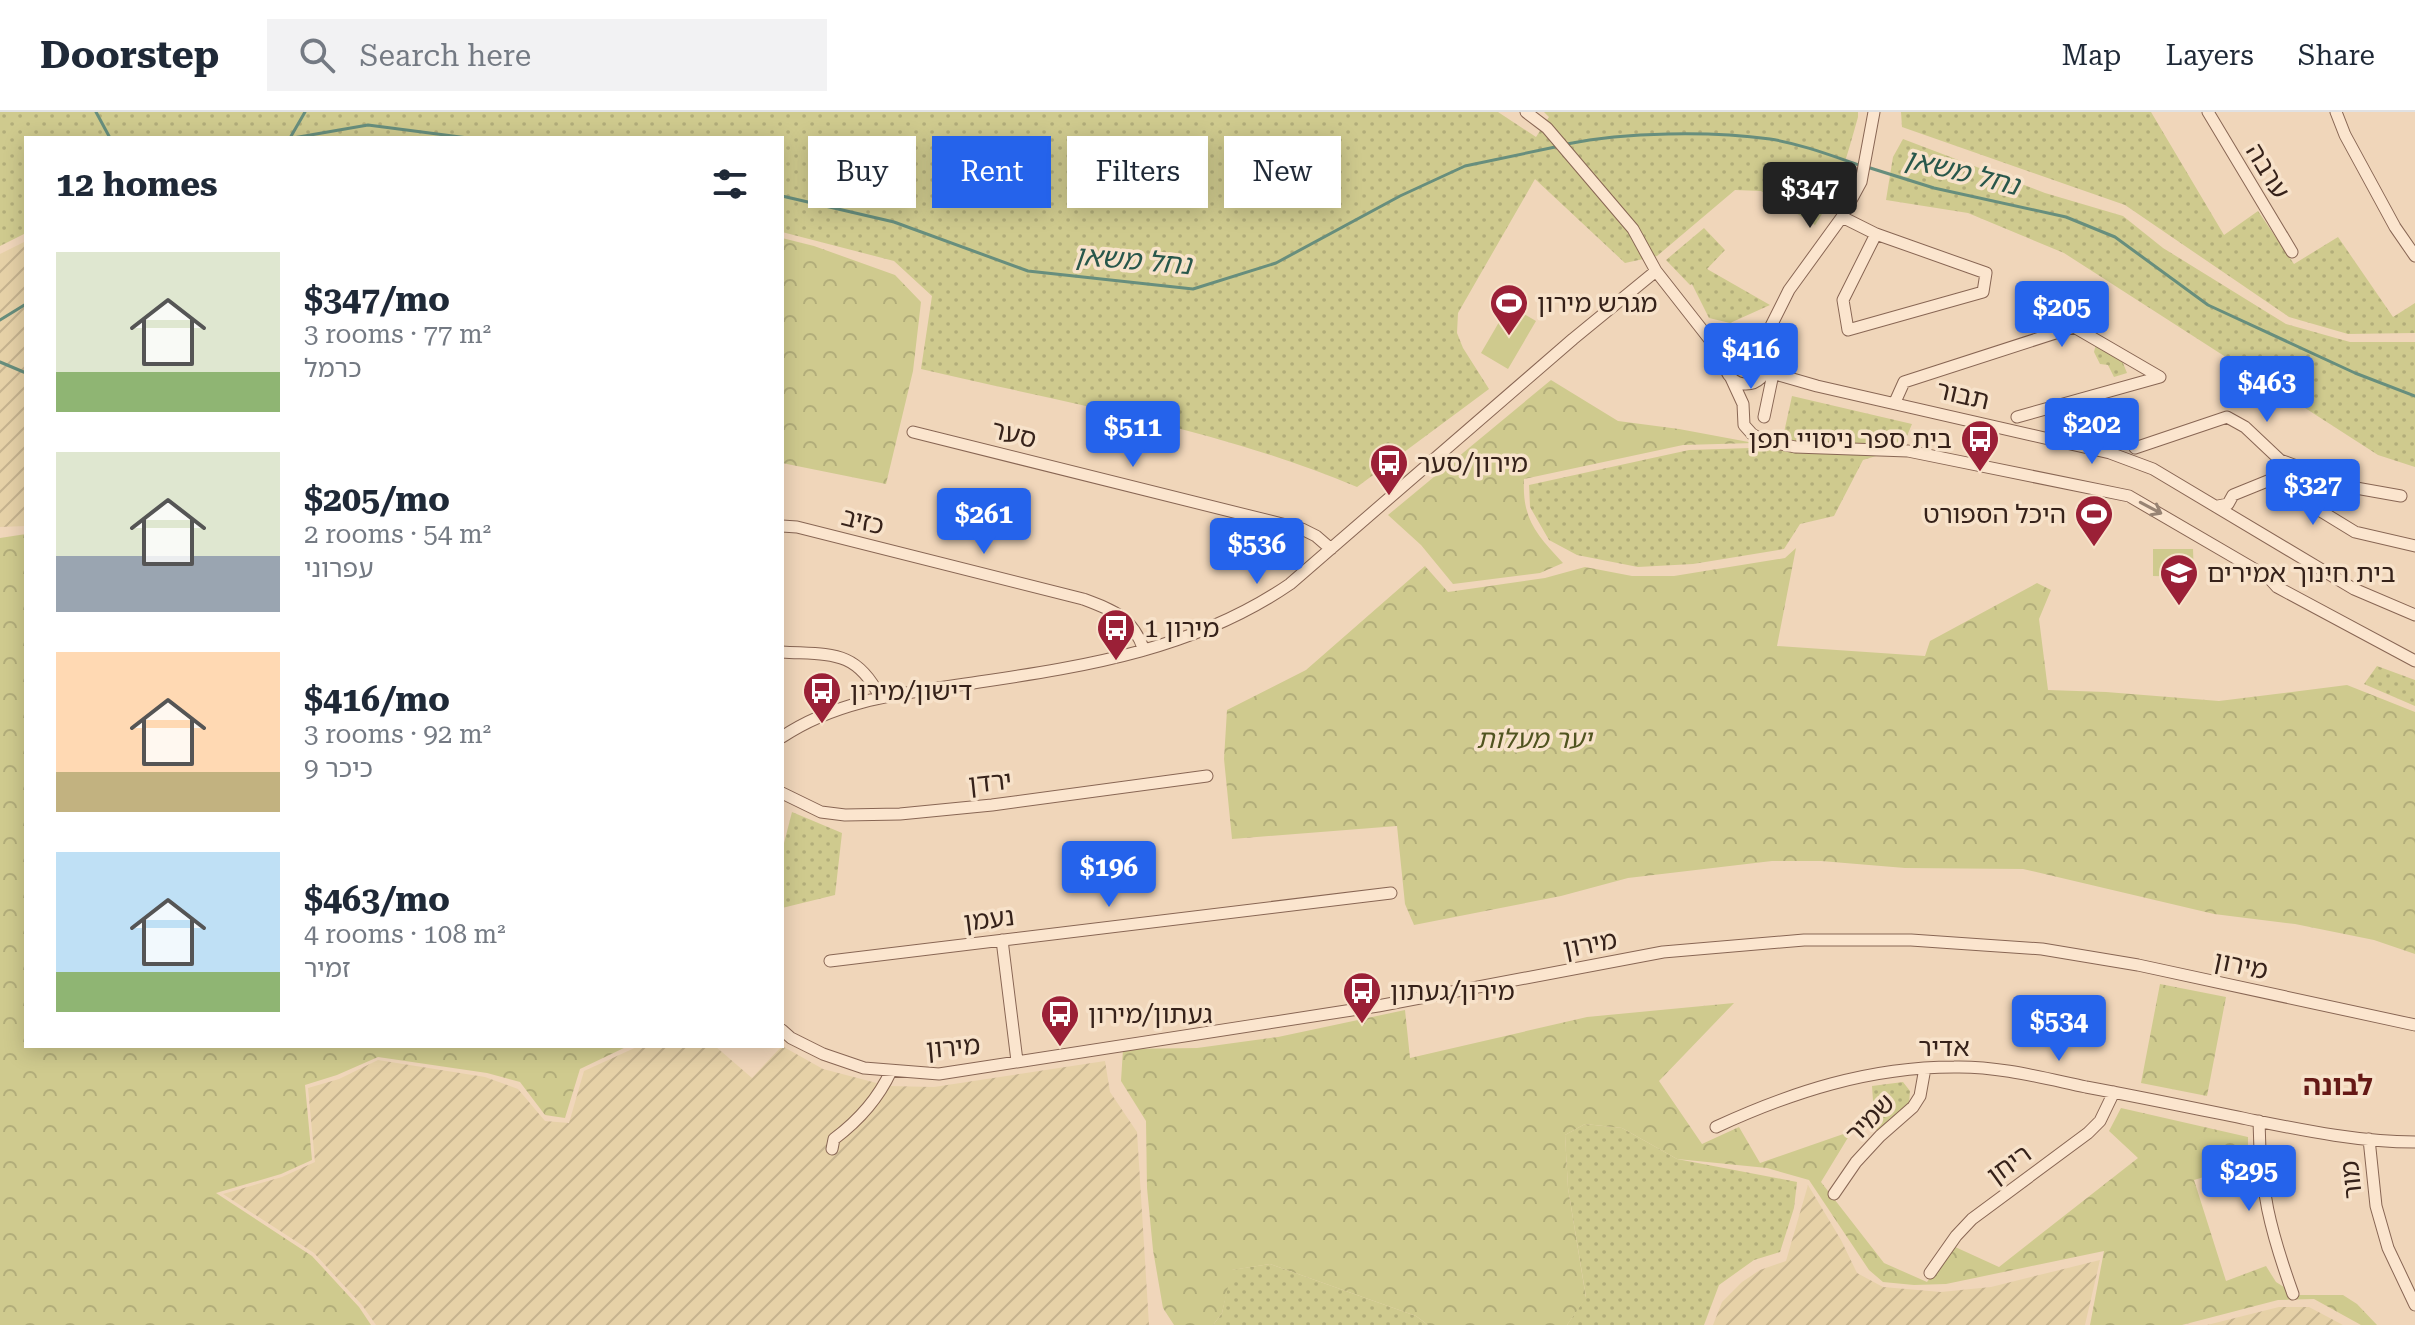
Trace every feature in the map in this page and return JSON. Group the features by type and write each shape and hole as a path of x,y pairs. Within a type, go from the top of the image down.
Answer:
{"street":[{"path":"1526,112 1547,128 1633,229 1656,271 1725,359"},
{"path":"1760,348 1789,290 1842,217 1861,182 1874,112"},
{"name":"ערבה","path":"2208,112 2292,252"},
{"path":"2336,112 2345,135 2395,227 2415,256"},
{"path":"1842,217 1876,234 1986,273 1983,292 1848,330 1843,300 1876,234"},
{"path":"784,736 827,711 880,697 1077,667 1215,628 1257,607 1290,584 1656,271"},
{"path":"2017,417 2160,377 2074,327 2043,303"},
{"path":"1895,402 1904,382 2074,327"},
{"path":"1764,417 1769,372 1766,359 1760,348 1743,342 1732,348 1725,359 1725,366 1743,404 1744,425 1752,434 1778,445 1908,451 2129,496 2268,577 2277,587 2415,661"},
{"path":"1731,378 1743,384 1756,381 1769,372"},
{"name":"תבור","path":"1769,372 2110,453 2153,469 2354,589 2415,612"},
{"path":"1743,404 1756,381"},
{"path":"2135,448 2227,417 2245,427 2280,460 2356,488 2401,496"},
{"name":"סער","path":"913,432 1302,529 1331,549"},
{"path":"2218,506 2228,504 2233,495 2270,480 2280,460"},
{"path":"2270,480 2355,532 2415,546"},
{"name":"כזיב","path":"784,526 1083,599 1112,610 1129,622 1138,633 1144,650"},
{"path":"784,652 844,657 860,666 870,677 880,697"},
{"name":"ירדן","path":"784,794 821,812 900,814 1207,776"},
{"name":"נעמן","path":"830,961 1391,893"},
{"path":"1002,940 1017,1061"},
{"name":"מירון","path":"784,1032 823,1054 864,1068 939,1074 1378,1006 1663,952 1804,940 1911,940 2042,949 2138,965 2415,1025"},
{"name":"אדיר","path":"1716,1127 1760,1107 1856,1076 1957,1066 2009,1071 2259,1121 2369,1139 2415,1142"},
{"name":"שמיר","path":"1834,1194 1856,1162 1913,1107 1920,1096 1925,1068"},
{"path":"832,1149 834,1139 881,1092 891,1071"},
{"name":"ריחן","path":"1930,1273 1972,1219 2094,1127 2114,1092"},
{"path":"2259,1121 2263,1194 2273,1237 2293,1294"},
{"name":"מור","path":"2369,1139 2376,1206 2388,1248 2415,1305"}],"shaded area":[{"path":"24,242 24,526 0,527 0,254"},
{"path":"784,1047 823,1069 888,1086 934,1087 1105,1061 1110,1092 1137,1132 1149,1325 376,1325 362,1305 314,1253 223,1194 282,1177 315,1162 308,1088 339,1079 378,1060 485,1077 518,1089 545,1121 569,1123 584,1071 635,1048 717,1048 752,1078"},
{"path":"1808,1185 1857,1273 1883,1287 1941,1292 1991,1287 2100,1260 2085,1325 1713,1325 1722,1302 1742,1282 1760,1270 1786,1261"},
{"path":"2279,1307 2309,1307 2343,1325 2207,1325"}],"green space":[{"path":"0,112 1498,112 1536,137 1549,117 1544,112 1858,112 1836,187 1815,225 1761,191 1735,190 1657,256 1625,263 1535,179 1458,313 1457,333 1463,348 1489,389 1357,487 1197,433 921,369 932,296 894,261 784,233 784,136 24,136 24,234 0,246"},
{"path":"1901,112 2151,112 2224,235 2258,211 2294,264 2338,237 2393,317 2415,303 2415,333 2348,334 2289,317 2125,205 1902,127"},
{"path":"1903,139 2045,193 2123,216 2163,248 2286,324 2350,342 2415,342 2415,467 2378,455 2064,253 1968,213 1886,200 1893,157"},
{"path":"1704,228 1725,250 1707,269 1770,305 1730,323 1709,318 1692,284 1666,260"},
{"path":"784,238 895,275 921,302 913,371 886,484 784,463"},
{"name":"מגרש מירון","path":"1509,305 1536,321 1508,369 1481,353"},
{"path":"2096,344 2119,353 2127,373 2114,377 2108,365 2100,364 2094,352"},
{"path":"1551,380 1618,421 1754,443 1683,445 1524,479 1528,516 1545,543 1563,563 1540,573 1453,584 1421,545 1388,515"},
{"path":"1792,396 1912,424 1902,448 1863,460 1834,516 1800,524 1784,549 1693,564 1638,567 1577,555 1549,540 1530,507 1529,485 1689,450 1751,448 1783,437"},
{"path":"2302,476 2336,494 2328,506 2295,488"},
{"path":"24,534 24,1048 624,1048 580,1069 565,1118 545,1115 520,1082 487,1073 378,1057 305,1085 312,1160 281,1174 216,1193 312,1256 359,1307 371,1325 0,1325 0,538"},
{"name":"יער מעלות","path":"1796,548 1777,646 1925,656 1930,641 2037,583 2051,590 2039,619 2048,690 2219,701 2347,685 2415,712 2415,954 2374,940 2295,924 2214,914 2023,869 1905,868 1821,861 1772,861 1628,878 1561,896 1414,925 1405,904 1397,826 1232,839 1224,759 1227,710 1306,670 1425,566 1448,592 1545,578 1585,567 1632,576 1674,576 1785,558"},
{"path":"2153,549 2193,549 2194,577 2153,576"},
{"path":"2377,666 2415,680 2415,706 2364,684"},
{"path":"792,812 842,833 835,895 784,908 784,843"},
{"path":"2160,984 2226,997 2207,1096 2141,1083"},
{"path":"1734,1003 1659,1081 1702,1144 1739,1127 1760,1163 1852,1131 1821,1182 1884,1263 1927,1282 1953,1246 1999,1267 2138,1158 2109,1131 2121,1108 2248,1137 2248,1164 2194,1180 2226,1281 2266,1266 2276,1282 2297,1295 2343,1295 2357,1304 2377,1325 2361,1325 2314,1299 2278,1300 2182,1325 2090,1325 2104,1251 1946,1284 1883,1282 1869,1270 1809,1180 1767,1168 1677,1159 1622,1128 1585,1124 1565,1135 1568,1188 1586,1298 1567,1325 1428,1325 1416,1316 1270,1264 1232,1270 1222,1313 1213,1325 1174,1325 1163,1308 1147,1188 1146,1121 1121,1081 1123,1049 1197,1048 1278,1037 1405,1010 1410,1058 1587,1017"},
{"path":"1903,1082 1910,1091 1909,1103 1879,1130 1875,1130 1872,1086"},
{"path":"1585,1124 1622,1128 1677,1159 1797,1182 1794,1208 1780,1252 1754,1260 1719,1285 1704,1325 1567,1325 1586,1297 1568,1188 1565,1135"},
{"path":"1270,1264 1416,1316 1428,1325 1213,1325 1222,1313 1231,1270"}],"waterway":[{"path":"96,112 109,136"},
{"path":"291,136 305,112"},
{"name":"נחל משאן","path":"305,136 368,125 453,136"},
{"name":"נחל משאן","path":"1567,144 1641,135 1746,136 1793,144 1859,165"},
{"name":"נחל משאן","path":"784,196 894,222 1028,271 1193,289 1276,263 1400,196 1465,166 1560,146"},
{"name":"נחל משאן","path":"1867,167 1934,188 2066,217 2115,237 2208,305 2355,373 2415,396"},
{"name":"נחל משאן","path":"0,320 24,305"},
{"path":"0,362 24,372"}],"place":[{"name":"מגרש מירון","path":"1509,337"},
{"name":"בית ספר ניסויי תפן","path":"1980,473"},
{"name":"מירון/סער","path":"1389,497"},
{"name":"היכל הספורט","path":"2094,548"},
{"name":"בית חינוך אמירים","path":"2179,607"},
{"name":"מירון 1","path":"1116,662"},
{"name":"דישון/מירון","path":"822,725"},
{"name":"מירון/געתון","path":"1362,1025"},
{"name":"געתון/מירון","path":"1060,1048"}],"district":[{"name":"לבונה","path":"2338,1085"}]}
